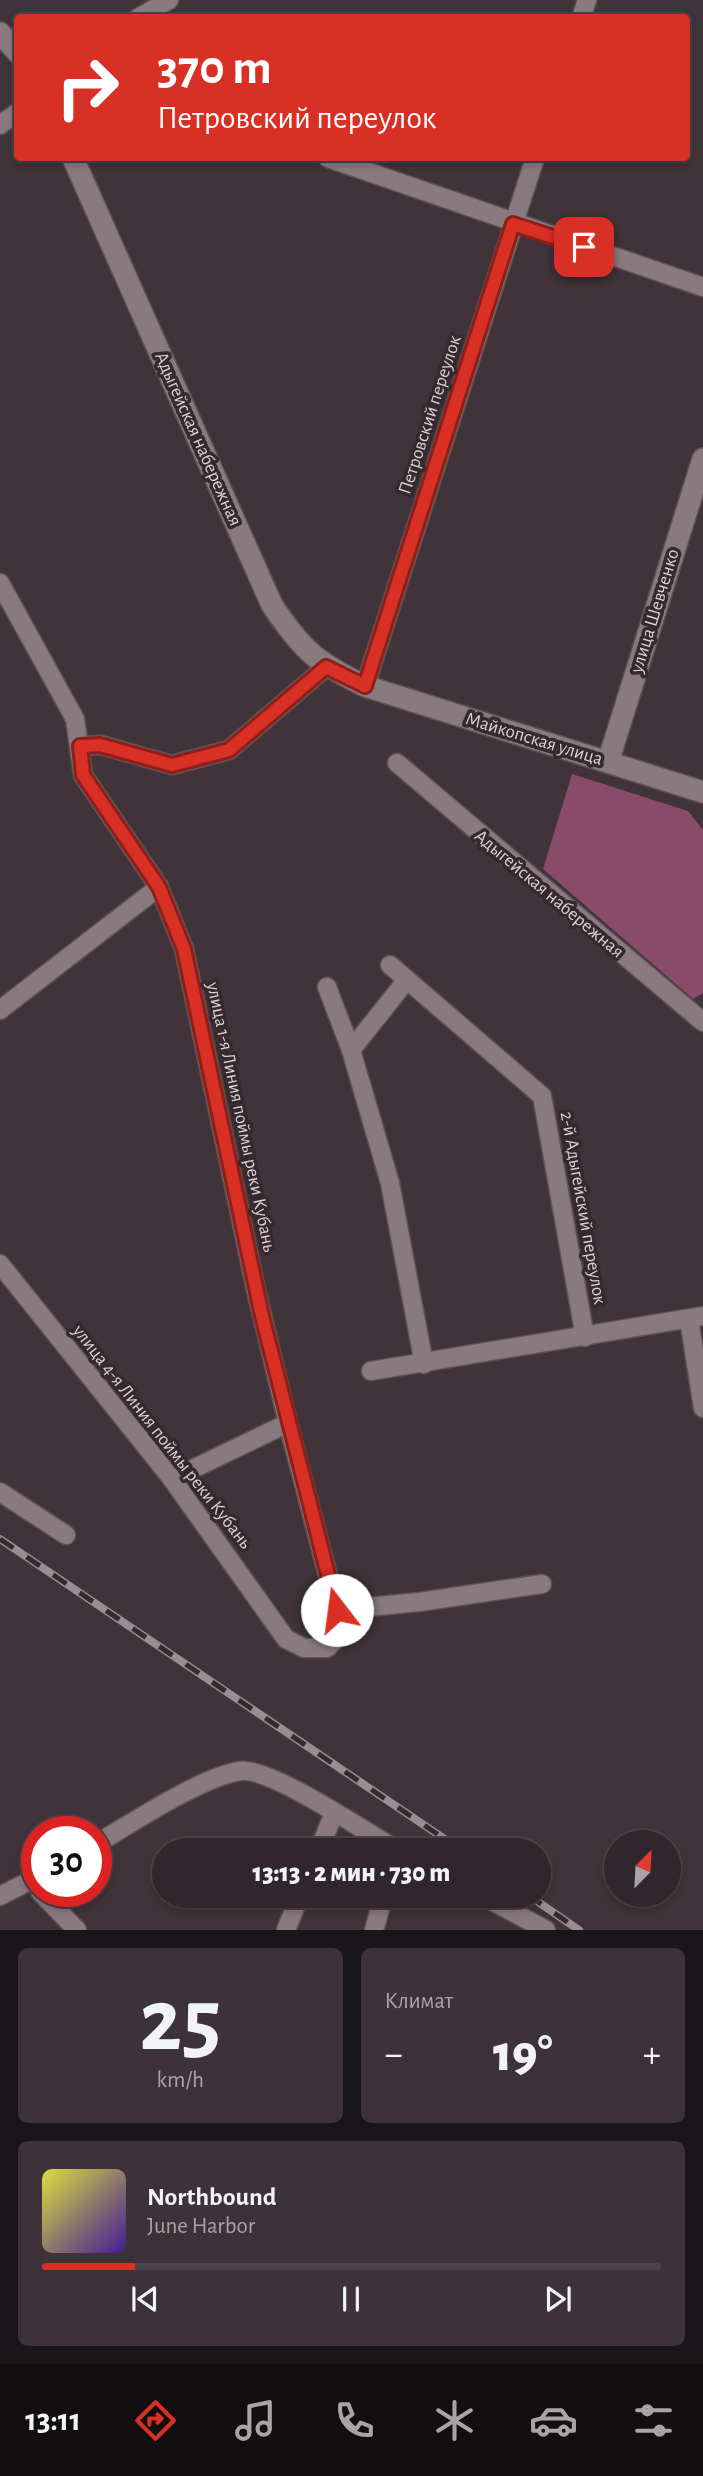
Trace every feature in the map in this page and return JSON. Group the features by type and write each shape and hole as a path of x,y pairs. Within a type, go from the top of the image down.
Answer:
{"street":[{"path":"145,14 169,0"},
{"path":"0,33 14,49"},
{"name":"Адыгейская набережная","path":"74,161 272,605 303,647 326,667 365,686"},
{"path":"336,161 513,224 703,287"},
{"name":"Петровский переулок","path":"365,686 534,161"},
{"name":"улица Шевченко","path":"608,762 703,459"},
{"name":"улица 1-я Линия поймы реки Кубань","path":"0,583 7,612 75,719 83,775 159,887 184,949 288,1423 341,1634 327,1648 304,1648 286,1639"},
{"path":"80,746 100,745 172,765 229,750 326,667"},
{"name":"Майкопская улица","path":"365,686 703,792"},
{"name":"Адыгейская набережная","path":"397,763 703,1022"},
{"path":"0,1010 159,887"},
{"name":"2-й Адыгейский переулок","path":"390,965 542,1096 585,1338"},
{"path":"351,1050 406,981"},
{"path":"327,987 351,1050 390,1183 424,1364"},
{"name":"улица 4-я Линия поймы реки Кубань","path":"0,1264 172,1479 286,1639"},
{"path":"371,1371 585,1338 696,1317 703,1408"},
{"path":"172,1479 288,1423"},
{"path":"0,1492 66,1535"},
{"path":"337,1610 419,1602 542,1584"},
{"path":"112,1834 196,1788 241,1771 266,1774 377,1838"},
{"path":"324,1838 334,1813"},
{"path":"0,1896 21,1890"},
{"path":"56,1907 77,1930"},
{"path":"286,1930 295,1908"},
{"path":"374,1930 380,1908"},
{"path":"505,1908 546,1930"}],"shaded area":[{"path":"572,774 688,811 703,830 703,993 693,999 543,869"}],"railway":[{"path":"0,1539 443,1838"},
{"path":"547,1908 579,1930"}],"route":[{"path":"337,1610 262,1316 184,949 159,887 83,775 80,746 100,745 172,765 229,750 326,667 365,686 513,224 584,247"}]}
